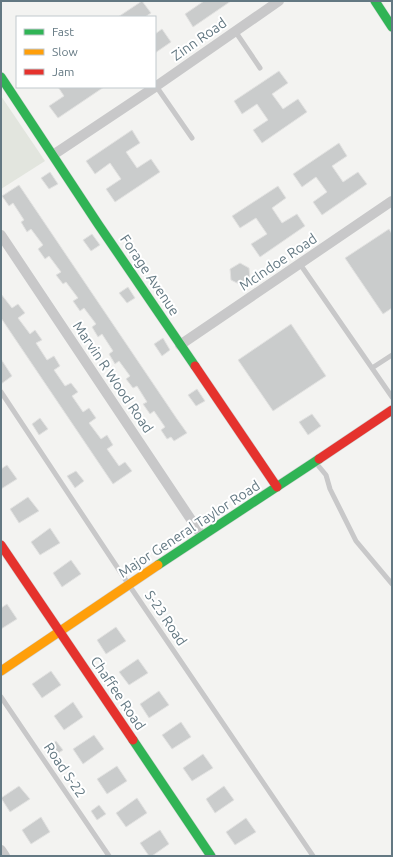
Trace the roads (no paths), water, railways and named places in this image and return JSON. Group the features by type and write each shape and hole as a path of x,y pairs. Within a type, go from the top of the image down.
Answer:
{"street":[{"name":"Zinn Road","path":"156,86 279,1"},
{"path":"375,1 392,27"},
{"name":"Forage Avenue","path":"1,78 54,155 98,224 277,487"},
{"name":"Zinn Road","path":"54,155 154,88"},
{"name":"McIndoe Road","path":"180,345 392,202"},
{"name":"Marvin R Wood Road","path":"1,235 202,536"},
{"name":"Major General Taylor Road","path":"1,671 392,410"},
{"name":"Chaffee Road","path":"1,545 211,856"},
{"path":"1,850 5,856"}],"lane":[{"path":"235,31 260,68"},
{"path":"156,88 192,138"},
{"path":"300,264 392,397"},
{"path":"372,368 392,355"},
{"name":"S-23 Road","path":"1,392 129,585 313,856"},
{"path":"315,462 326,475 330,489 356,541 392,584"},
{"name":"Road S-22","path":"1,697 109,856"}]}
